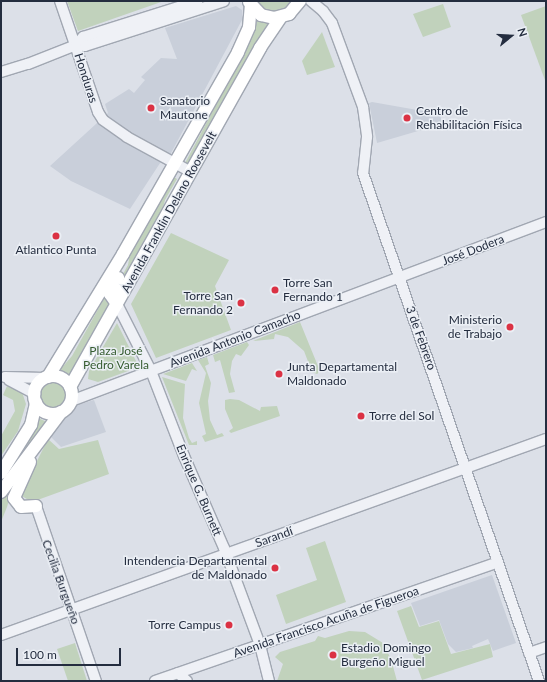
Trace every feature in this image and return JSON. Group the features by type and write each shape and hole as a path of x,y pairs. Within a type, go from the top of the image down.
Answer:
{"main road":[{"name":"Avenida Franklin Delano Roosevelt","path":"70,387 260,48 281,17 289,14 300,1"},
{"name":"Avenida Franklin Delano Roosevelt","path":"46,378 123,254 238,52 249,27 249,2"},
{"path":"249,2 261,15 281,17"},
{"path":"117,304 110,294 124,266 123,254"},
{"path":"1,473 31,424 38,384 46,378 64,379 70,387 71,401 61,412 1,492"},
{"path":"36,398 44,411 61,412"},
{"path":"36,506 21,507 14,498 37,444"}],"street":[{"name":"Honduras","path":"60,1 98,112 108,124 190,175"},
{"path":"1,72 28,64 76,45 85,46 165,16 197,1"},
{"path":"165,16 224,1"},
{"name":"3 de Febrero","path":"311,1 323,11 332,23 363,107 367,137 363,173 539,681"},
{"name":"José Dodera","path":"399,277 546,222"},
{"name":"Avenida Antonio Camacho","path":"71,401 399,277"},
{"name":"Enrique G. Burnett","path":"117,304 151,371 226,554 260,645 269,681"},
{"path":"3,376 46,378"},
{"path":"3,376 36,398"},
{"name":"Sarandí","path":"1,635 546,439"},
{"name":"Cecilia Burgueño","path":"36,506 96,681"},
{"name":"Avenida Francisco Acuña de Figueroa","path":"155,681 498,562"},
{"path":"529,653 546,647"},
{"path":"178,673 187,681"}],"shaded area":[{"name":"Sanatorio Mautone","path":"236,6 242,10 243,18 170,155 164,157 130,209 71,181 50,166 108,113 105,104 129,89 134,93 145,80 141,77 161,58 177,59 165,28"},
{"name":"Centro de Rehabilitación Física","path":"372,102 440,114 442,124 377,143 369,103"},
{"path":"94,400 106,432 61,447 49,435 63,417 77,405"},
{"path":"492,575 516,643 493,651 488,639 472,646 473,648 456,652 448,644 439,620 420,626 411,603"}],"green space":[{"path":"67,1 164,1 78,31"},
{"path":"256,1 295,1 290,8 276,12 262,8"},
{"path":"443,4 451,27 423,37 413,14"},
{"path":"546,6 546,83 521,15"},
{"path":"259,16 271,20 188,167 184,165 252,37"},
{"path":"322,32 335,67 307,75 302,61"},
{"path":"174,177 177,179 165,200 162,212 116,294 113,292 128,265 130,253"},
{"path":"171,233 229,260 215,286 231,330 156,358 131,304"},
{"path":"106,295 111,301 70,378 58,372 72,356"},
{"path":"300,322 320,371 317,374 312,372 304,351 288,337 275,334 274,339 253,341"},
{"name":"Plaza José Pedro Varela","path":"117,323 139,367 98,382 88,379 89,371"},
{"path":"247,342 249,345 241,356 236,354 232,361 230,374 235,392 229,393 220,360 215,362 213,355"},
{"path":"207,357 209,364 205,366 211,383 208,401 210,420 217,435 222,433 224,436 205,442 202,436 206,434 199,403 206,373 198,360"},
{"path":"192,363 197,371 192,369 186,381 163,374"},
{"path":"162,377 185,384 183,418 189,438 192,443 197,441 197,445 189,445"},
{"path":"54,381 64,385 68,395 64,405 54,409 44,405 40,395 44,385"},
{"path":"7,386 22,392 26,404 18,431 1,456 1,436 15,411 13,400 3,395"},
{"path":"225,400 239,400 260,411 261,407 277,406 280,416 231,433 229,431 233,428 225,409"},
{"path":"38,418 47,422 1,488 1,480"},
{"path":"48,439 59,449 98,440 109,474 32,502 20,495"},
{"path":"15,479 7,507 1,522 1,500"},
{"path":"325,541 346,602 286,624 276,595 317,580 306,548"},
{"path":"411,606 419,627 439,621 451,654 490,644 493,657 422,680 397,611"},
{"name":"Estadio Domingo Burgeño Miguel","path":"349,631 365,632 383,643 391,659 397,681 277,681 283,664 275,657 280,652 315,641 318,636 325,638"},
{"path":"75,643 87,681 68,681 57,649"}],"place":[{"name":"Sanatorio Mautone","path":"151,108"},
{"name":"Centro de Rehabilitación Física","path":"407,118"},
{"name":"Atlantico Punta","path":"56,236"},
{"name":"Torre San Fernando 1","path":"275,290"},
{"name":"Torre San Fernando 2","path":"241,303"},
{"name":"Ministerio de Trabajo","path":"510,327"},
{"name":"Junta Departamental Maldonado","path":"279,374"},
{"name":"Torre del Sol","path":"361,416"},
{"name":"Intendencia Departamental de Maldonado","path":"275,568"},
{"name":"Torre Campus","path":"229,625"},
{"name":"Estadio Domingo Burgeño Miguel","path":"333,655"}]}
